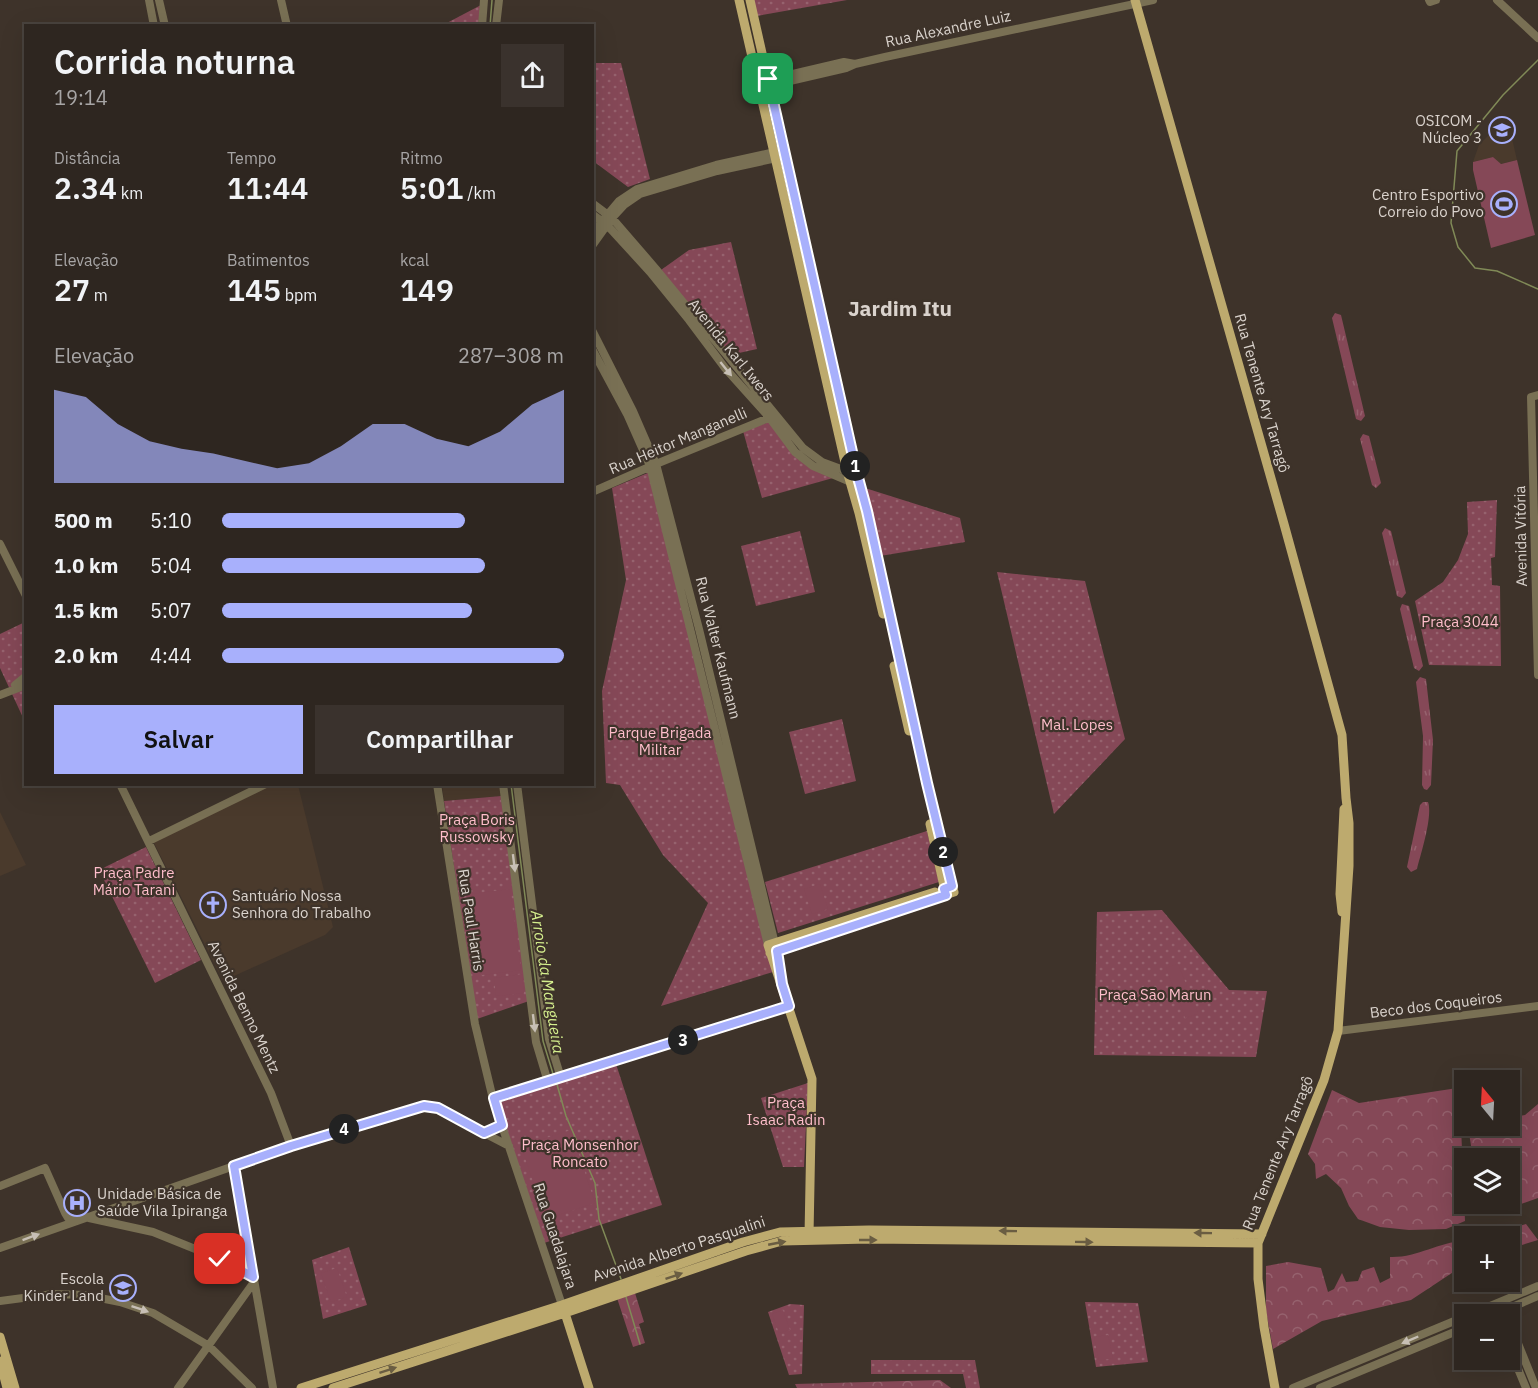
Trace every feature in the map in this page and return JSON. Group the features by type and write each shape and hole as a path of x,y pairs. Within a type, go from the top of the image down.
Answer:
{"main road":[{"path":"739,0 780,154 852,472 927,783 949,890 772,948"},
{"path":"750,0 763,84"},
{"name":"Rua Tenente Ary Tarragô","path":"1135,2 1342,735 1349,847 1348,894 1338,1031 1324,1080 1260,1239 1258,1279 1275,1388"},
{"name":"Rua Walter Kaufmann","path":"772,948 776,975 782,984 812,1079 809,1235"},
{"name":"Avenida Alberto Pasqualini","path":"301,1388 746,1251 809,1235 1260,1239"},
{"name":"Avenida Alberto Pasqualini","path":"333,1388 563,1309"},
{"name":"Rua Guadalajara","path":"563,1309 589,1388"},
{"path":"0,1337 15,1388"},
{"path":"0,1361 7,1388"}],"street":[{"path":"149,0 154,24"},
{"path":"159,0 165,24"},
{"path":"281,0 287,24"},
{"path":"482,24 484,0"},
{"path":"496,24 499,0"},
{"name":"Rua Alexandre Luiz","path":"763,84 846,68 855,64 1135,2 1153,0"},
{"path":"1497,0 1538,38"},
{"path":"594,243 618,201 638,189 716,165 780,154"},
{"name":"Avenida Karl Iwers","path":"594,205 689,320 725,368 813,456 830,466 852,472"},
{"name":"Avenida Karl Iwers","path":"594,215 607,220"},
{"path":"594,231 607,220"},
{"name":"Rua Walter Kaufmann","path":"594,334 633,411 653,465 699,629 772,948"},
{"name":"Rua Walter Kaufmann","path":"594,353 653,465"},
{"name":"Avenida Vitória","path":"1534,396 1538,675"},
{"name":"Avenida Karl Iwers","path":"772,416 795,452 804,460 855,484"},
{"name":"Rua Heitor Manganelli","path":"594,491 772,416"},
{"path":"0,544 24,592"},
{"path":"3,693 24,677"},
{"path":"3,693 24,686"},
{"name":"Avenida Benno Mentz","path":"121,786 271,1093 291,1146"},
{"path":"148,841 262,786"},
{"name":"Rua Paul Harris","path":"437,786 475,1024"},
{"path":"504,786 545,1049 554,1080"},
{"path":"517,786 545,1049 554,1080"},
{"path":"494,1098 789,1006"},
{"name":"Beco dos Coqueiros","path":"1338,1031 1538,1006"},
{"name":"Rua Guadalajara","path":"475,1024 502,1125 563,1309"},
{"path":"0,1248 291,1146 377,1119 429,1106 438,1108 509,1146"},
{"path":"484,1133 502,1125"},
{"path":"234,1166 273,1388"},
{"path":"0,1186 45,1168 65,1213 68,1218 76,1221"},
{"path":"63,1226 65,1213"},
{"path":"87,1217 153,1232 220,1259 253,1280"},
{"path":"178,1388 253,1280"},
{"path":"1500,1304 1538,1286"},
{"path":"0,1301 53,1294 85,1295 120,1302 153,1313 209,1346 252,1388"},
{"path":"1518,1304 1538,1296"},
{"path":"1293,1388 1454,1321"},
{"path":"1320,1388 1454,1332"},
{"path":"1520,1348 1536,1388"},
{"path":"1519,1370 1526,1388"}],"shaded area":[{"name":"OSICOM - Núcleo 3","path":"1507,117 1517,160 1500,164 1493,157 1473,162 1479,145"},
{"path":"269,786 298,786 333,927 325,935 223,981 153,841"},
{"path":"442,786 500,786 501,796 444,801"},
{"path":"0,812 26,865 0,876"},
{"name":"Unidade Básica de Saúde Vila Ipiranga","path":"79,1187 86,1210 76,1213 65,1192"}],"green space":[{"path":"753,0 847,0 757,16"},
{"path":"481,5 479,24 445,24"},
{"path":"594,63 621,63 650,179 628,187 594,162"},
{"name":"Centro Esportivo Correio do Povo","path":"1493,157 1501,164 1517,160 1535,235 1491,248 1473,162"},
{"path":"731,242 757,349 730,355 661,270 689,250"},
{"path":"1335,313 1341,315 1365,416 1361,421 1356,419 1332,318"},
{"path":"769,422 793,454 833,478 762,498 743,431"},
{"path":"1363,434 1369,436 1381,483 1376,488 1372,485 1360,439"},
{"name":"Parque Brigada Militar","path":"650,472 773,972 661,1006 708,903 663,855 620,785 606,783 602,691 626,580 612,488"},
{"path":"865,488 960,518 965,542 880,556"},
{"name":"Praça 3044","path":"1497,500 1495,557 1491,558 1492,585 1500,586 1501,666 1429,665 1415,601 1443,582 1458,560 1468,534 1467,502"},
{"path":"1385,528 1391,531 1406,593 1402,598 1397,596 1382,533"},
{"path":"800,531 815,592 756,606 741,546"},
{"name":"Mal. Lopes","path":"997,572 1085,581 1125,739 1054,814"},
{"path":"1402,604 1409,606 1423,666 1419,671 1414,668 1400,609"},
{"path":"24,622 24,720 0,668 0,634"},
{"path":"1420,677 1426,679 1433,740 1431,785 1427,790 1422,785 1423,736 1416,682"},
{"path":"842,719 856,781 805,794 789,732"},
{"name":"Praça Boris Russowsky","path":"501,796 529,1001 477,1019 444,801"},
{"path":"1428,802 1428,825 1417,869 1411,872 1407,867 1420,805"},
{"path":"927,831 939,882 778,933 765,882"},
{"name":"Praça Padre Mário Tarani","path":"146,847 201,960 155,983 99,870"},
{"path":"820,884 828,909 812,914 804,889"},
{"path":"510,889 521,970 482,975 471,894"},
{"name":"Praça São Marun","path":"1162,910 1229,990 1267,991 1256,1057 1094,1055 1097,912"},
{"path":"1178,964 1187,986 1175,991 1166,968"},
{"path":"522,974 524,993 496,996 494,978"},
{"path":"1190,990 1198,1014 1185,1018 1177,994"},
{"name":"Praça Monsenhor Roncato","path":"616,1064 662,1205 544,1243 498,1103"},
{"name":"Praça Isaac Radin","path":"808,1083 804,1167 783,1167 761,1098"},
{"path":"1454,1089 1454,1136 1461,1136 1462,1148 1454,1148 1454,1214 1465,1214 1465,1221 1446,1229 1409,1230 1380,1227 1358,1219 1341,1188 1326,1174 1316,1179 1315,1164 1308,1154 1332,1090 1359,1103"},
{"path":"802,1099 802,1126 785,1126 784,1100"},
{"path":"1538,1104 1538,1198 1520,1204 1520,1148 1471,1148 1469,1136 1520,1136 1520,1116 1525,1115"},
{"path":"571,1130 595,1203 546,1219 521,1146"},
{"path":"1526,1224 1538,1240 1520,1246 1520,1226"},
{"path":"1454,1242 1454,1272 1411,1300 1322,1321 1273,1349 1266,1311 1266,1266 1288,1262 1321,1268 1328,1292 1334,1289 1342,1273 1346,1282 1358,1281 1362,1271 1374,1267 1380,1283 1390,1278 1390,1257 1409,1255"},
{"path":"349,1247 367,1305 323,1319 312,1260"},
{"path":"337,1268 347,1297 331,1302 321,1273"},
{"path":"635,1293 644,1322 639,1324 645,1343 633,1347 617,1298"},
{"path":"1085,1302 1138,1303 1148,1362 1096,1367"},
{"path":"790,1304 804,1305 802,1374 789,1375 768,1312"},
{"path":"783,1310 790,1330 779,1333 772,1314"},
{"path":"1108,1335 1113,1358 1099,1361 1094,1337"},
{"path":"871,1360 975,1360 980,1388 966,1388 963,1374 871,1374"},
{"path":"940,1380 951,1388 797,1388 795,1384"}],"waterway":[{"name":"Arroio da Mangueira","path":"490,24 492,0"},
{"path":"1538,60 1503,95 1457,151 1451,223 1458,247 1475,268 1497,271 1538,289"},
{"name":"Arroio da Mangueira","path":"511,786 543,1041 554,1077"},
{"name":"Arroio da Mangueira","path":"556,1081 566,1116 595,1183 599,1219 621,1279"},
{"path":"626,1297 640,1344"}],"place":[{"name":"OSICOM - Núcleo 3","path":"1502,130"},
{"name":"Centro Esportivo Correio do Povo","path":"1504,204"},
{"name":"Santuário Nossa Senhora do Trabalho","path":"213,905"},
{"name":"Unidade Básica de Saúde Vila Ipiranga","path":"77,1203"},
{"name":"Escola Kinder Land","path":"123,1288"}],"district":[{"name":"Jardim Itu","path":"900,309"}],"route":[{"path":"220,1259 253,1277 234,1166 392,1114 424,1106 438,1108 484,1133 489,1132 502,1125 494,1098 789,1006 782,984 777,951 946,895 944,889 952,886 768,79"}]}
